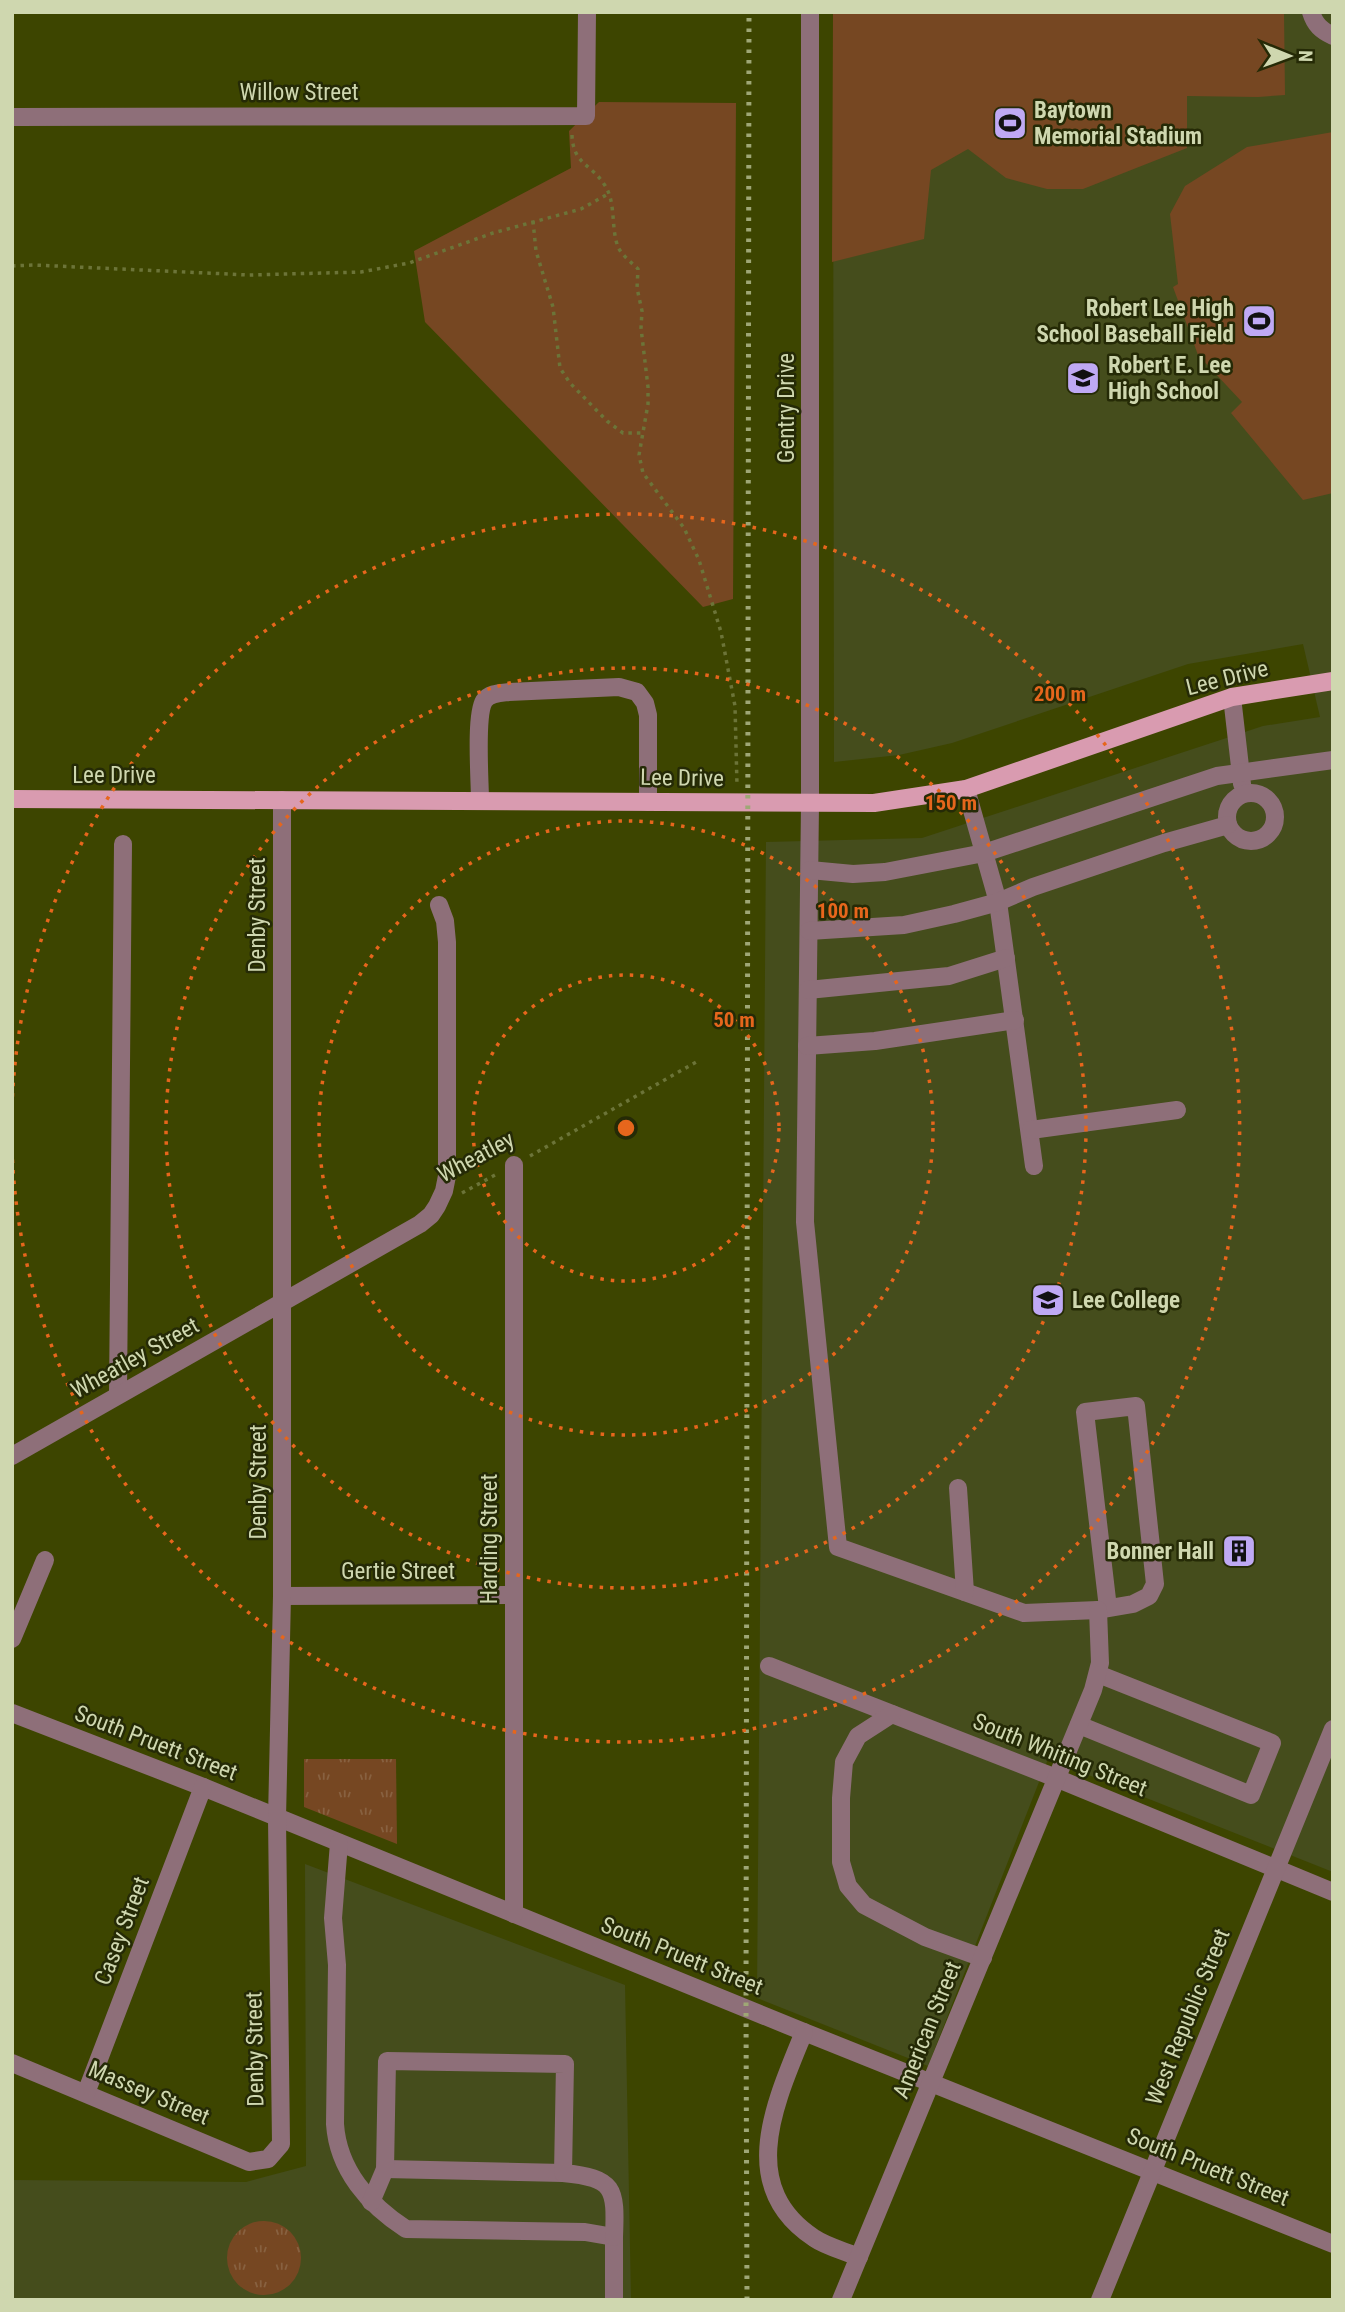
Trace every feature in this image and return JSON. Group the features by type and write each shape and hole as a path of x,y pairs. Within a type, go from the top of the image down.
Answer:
{"main road":[{"name":"Lee Drive","path":"12,799 874,803 966,789 1232,697 1333,681"}],"street":[{"path":"578,116 587,12"},
{"name":"Gentry Drive","path":"810,12 810,870 804,1222 838,1547 965,1592"},
{"path":"1311,12 1314,21 1322,30 1333,36"},
{"name":"Willow Street","path":"12,117 578,116"},
{"path":"480,801 480,715 484,700 491,694 618,687 637,692 645,703 648,715 648,802"},
{"path":"1232,697 1244,794"},
{"path":"810,870 853,874 885,872 985,853 1217,776 1333,760"},
{"path":"966,789 998,902 1034,1166"},
{"path":"1252,793 1267,800 1274,814 1271,830 1266,836 1251,842 1237,837 1228,825 1227,810 1244,794 1252,793"},
{"name":"Denby Street","path":"268,2159 281,2144 277,1818 282,1596 282,800"},
{"path":"809,931 904,925 998,902 1033,887 1151,847 1228,825"},
{"path":"118,1394 123,844"},
{"path":"437,1206 447,1175 447,942 445,921 439,905"},
{"path":"808,990 949,976 1006,958"},
{"path":"807,1046 875,1041 1015,1020"},
{"path":"1031,1130 1177,1111"},
{"name":"Harding Street","path":"514,1165 514,1914"},
{"name":"Wheatley","path":"282,1303 420,1224 437,1206"},
{"name":"Wheatley Street","path":"12,1456 282,1303"},
{"name":"American Street","path":"841,2300 932,2084 1098,1674 1103,1609 1085,1412 1136,1406 1156,1584 1149,1596 1133,1604 1103,1609"},
{"path":"958,1488 965,1592 1024,1613 1103,1609"},
{"path":"12,1639 45,1560"},
{"name":"Gertie Street","path":"282,1596 514,1595"},
{"name":"South Whiting Street","path":"768,1666 1056,1778 1333,1892"},
{"path":"1079,1725 1251,1795 1272,1743 1098,1674"},
{"name":"South Pruett Street","path":"12,1713 203,1787 1333,2244"},
{"path":"892,1714 858,1736 844,1762 841,1862 848,1886 864,1905 925,1937 983,1958"},
{"name":"West Republic Street","path":"1100,2300 1333,1729"},
{"name":"Casey Street","path":"86,2093 203,1787"},
{"path":"339,1843 333,1918 337,1965 337,2141 356,2184 388,2218 406,2230 585,2232 614,2237"},
{"path":"804,2032 770,2124 768,2161 774,2191 789,2218 816,2240 859,2257"},
{"path":"371,2202 385,2169 387,2061 565,2064 563,2173"},
{"name":"Massey Street","path":"12,2063 249,2162 268,2159"},
{"path":"385,2169 563,2173 594,2177 611,2189 615,2200 614,2300"}],"path":[{"path":"578,116 572,149 581,163 605,185 617,247 638,270 637,288 642,311 641,328 648,387 648,404 639,455 643,473 684,528 699,560 721,632 734,706 738,803"},
{"path":"12,266 249,275 361,272 409,263 493,233 581,209 608,194"},
{"path":"533,221 536,251 553,307 560,368 570,383 607,421 623,433 642,433"},
{"name":"Wheatley","path":"437,1206 698,1061"}],"shaded area":[{"name":"Lee College","path":"833,12 1333,12 1333,1872 1048,1759 928,2066 757,1998 766,842 922,838 1263,726 1320,717 1303,644 1188,664 952,743 899,755 834,762"},
{"path":"305,1864 625,1985 631,2300 12,2300 12,2180 246,2182 306,2166"}],"green space":[{"name":"Baytown Memorial Stadium","path":"833,12 1284,12 1285,95 1187,96 1187,148 1083,189 1047,189 1006,178 968,149 931,170 924,239 832,262"},
{"path":"599,102 736,103 733,599 703,607 425,322 414,251 571,168 569,131"},
{"name":"Robert Lee High School Baseball Field","path":"1333,132 1333,493 1303,500 1231,413 1242,402 1198,355 1173,287 1178,284 1170,214 1185,186 1247,147"},
{"path":"304,1759 396,1759 397,1844 304,1807"},
{"path":"264,2221 285,2227 295,2237 301,2258 295,2279 285,2289 264,2295 243,2289 233,2279 227,2258 233,2237 243,2227"}],"railway":[{"path":"747,2300 749,12"}],"place":[{"name":"Baytown Memorial Stadium","path":"1010,123"},
{"name":"Robert Lee High School Baseball Field","path":"1259,321"},
{"name":"Robert E. Lee High School","path":"1083,378"},
{"name":"Lee College","path":"1048,1300"},
{"name":"Bonner Hall","path":"1239,1551"}]}
